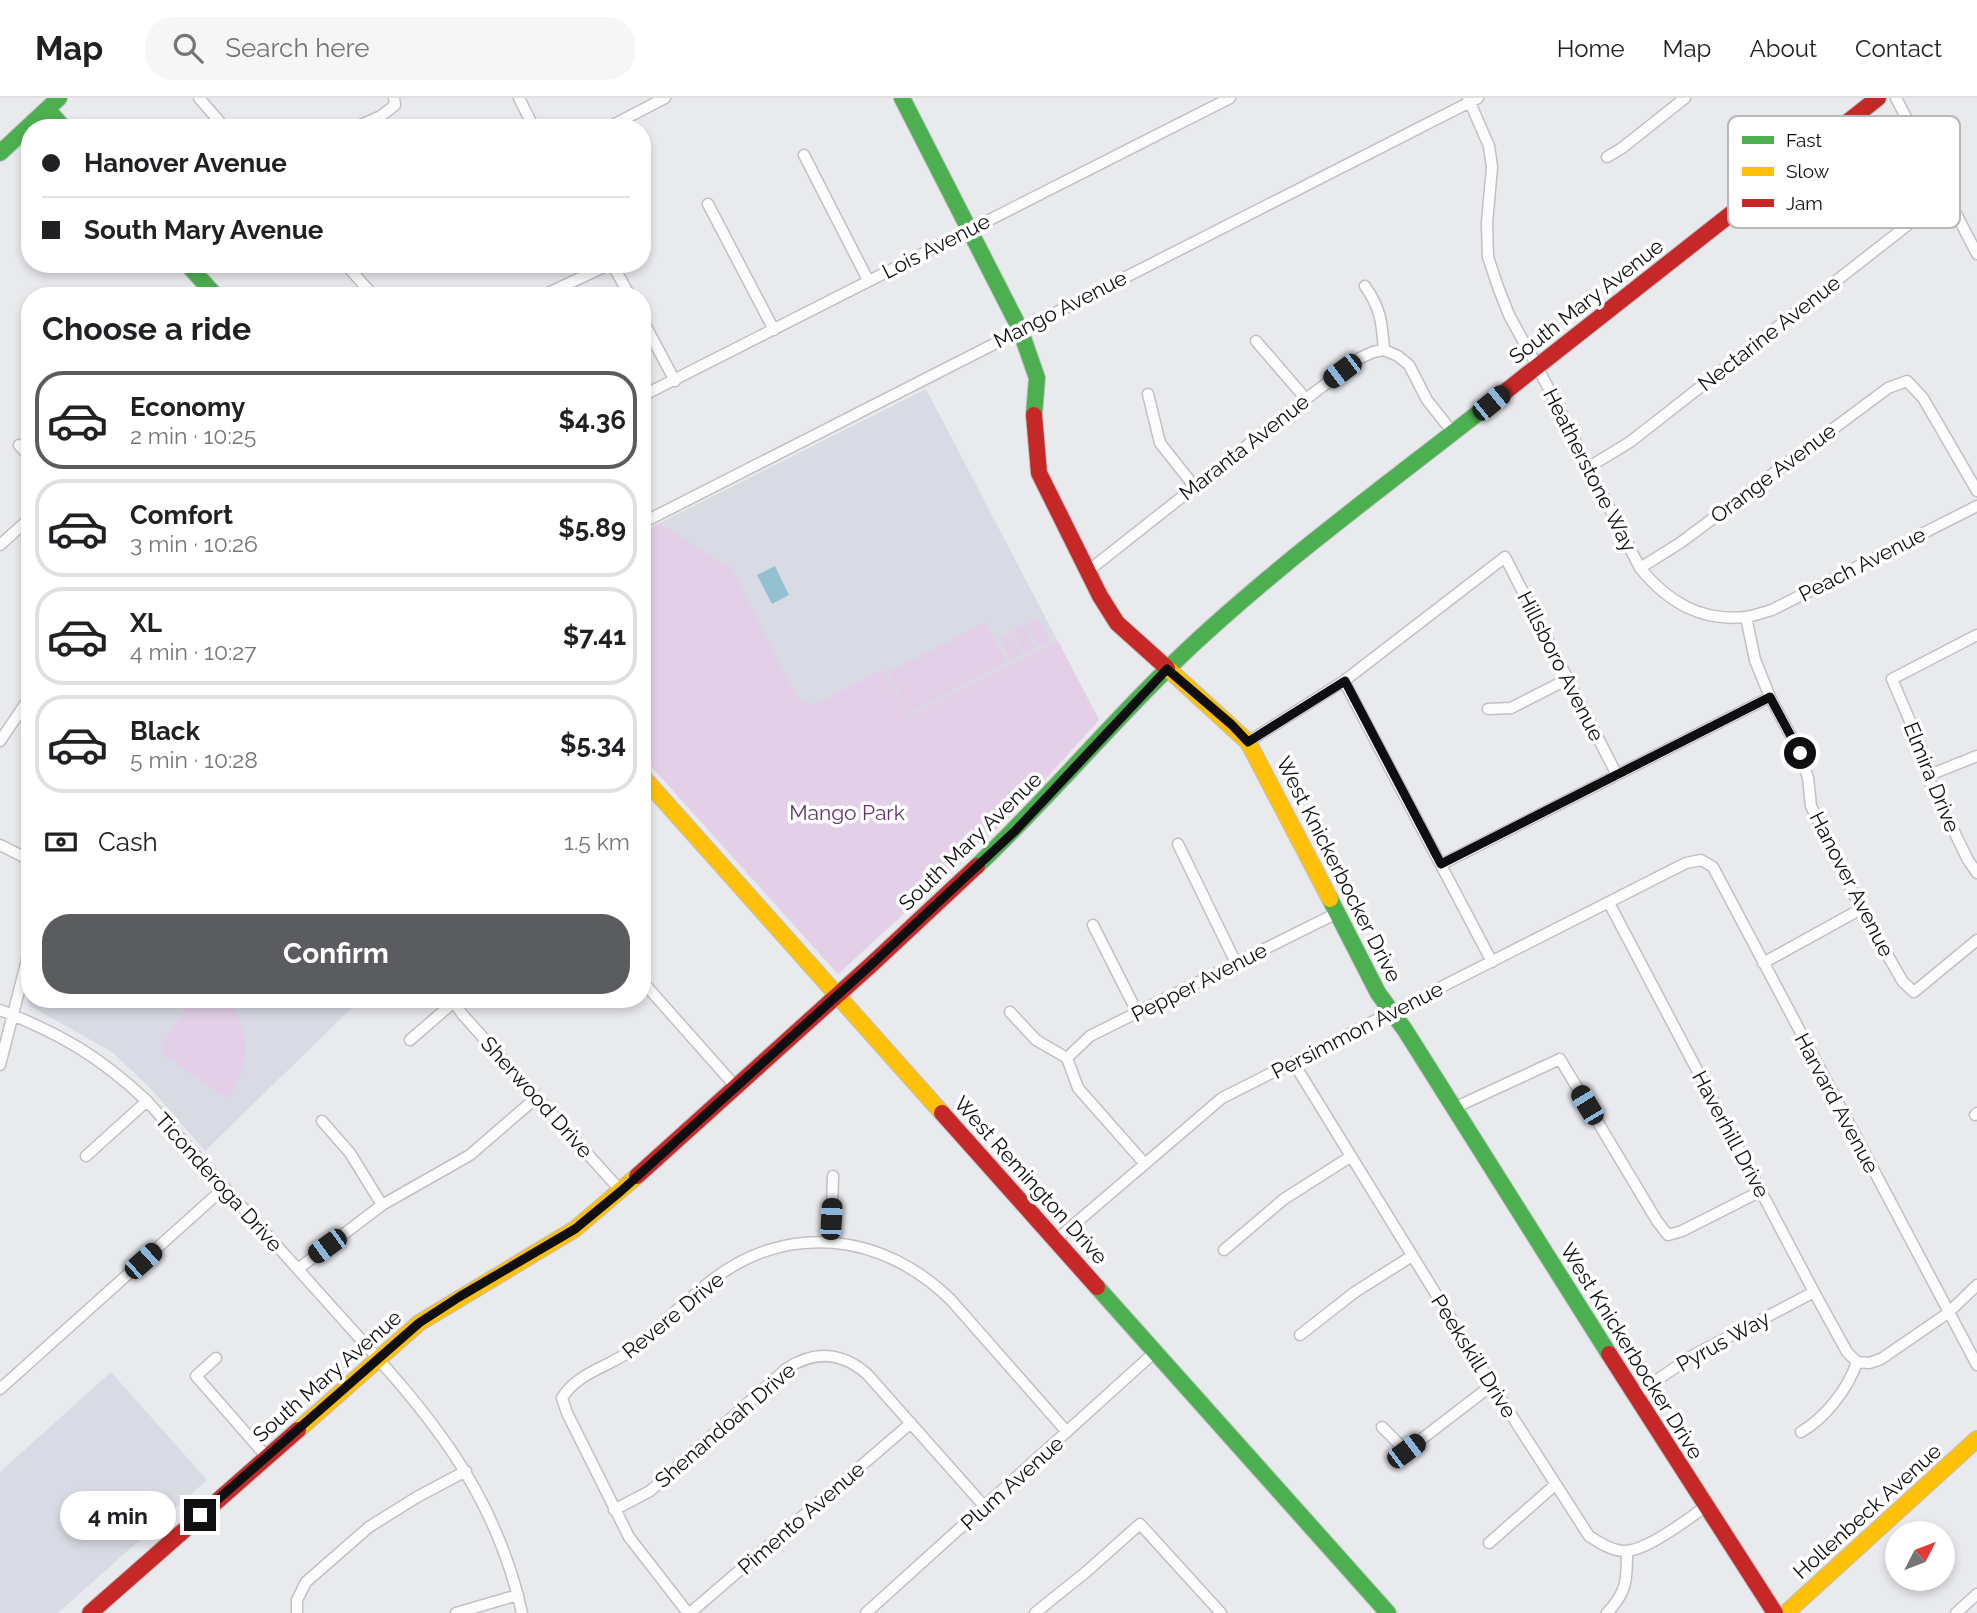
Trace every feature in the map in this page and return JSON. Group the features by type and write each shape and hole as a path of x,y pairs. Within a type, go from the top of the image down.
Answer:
{"street":[{"path":"199,98 218,119"},
{"path":"519,98 530,119"},
{"path":"624,119 665,98"},
{"name":"West Knickerbocker Drive","path":"902,98 1020,329 1037,378 1034,422 1039,473 1100,596 1117,622 1248,742 1378,993 1775,1613"},
{"name":"Lois Avenue","path":"651,392 1215,102 1230,98"},
{"path":"1607,157 1685,98"},
{"name":"South Mary Avenue","path":"1855,116 1878,98"},
{"path":"1896,98 1905,116"},
{"name":"Heatherstone Way","path":"1472,99 1489,146 1492,167 1487,223 1488,257 1509,315 1640,568 1657,589 1677,603 1696,611 1746,617"},
{"name":"Mango Avenue","path":"651,518 1472,99"},
{"path":"374,119 381,116 394,101"},
{"path":"33,119 49,102 59,119"},
{"path":"0,153 21,131"},
{"path":"804,155 868,280"},
{"path":"708,204 774,330"},
{"name":"South Mary Avenue","path":"90,1613 419,1323 575,1229 621,1191 1016,830 1167,669 1272,576 1728,216"},
{"path":"1960,222 1977,254"},
{"name":"Nectarine Avenue","path":"1589,467 1630,442 1904,228"},
{"path":"195,273 208,287"},
{"path":"354,273 366,287"},
{"path":"561,287 592,273"},
{"path":"1365,286 1376,302 1381,316 1384,350 1409,365 1427,400 1454,434"},
{"path":"651,336 675,381"},
{"path":"1256,341 1306,399"},
{"name":"Maranta Avenue","path":"1088,571 1360,358 1384,350"},
{"name":"Orange Avenue","path":"1640,568 1680,542 1888,388 1907,381 1923,398 1977,491"},
{"path":"1148,394 1160,443 1194,486"},
{"name":"Peach Avenue","path":"1746,617 1772,610 1977,506"},
{"path":"0,545 21,526"},
{"name":"Hillsboro Avenue","path":"1345,681 1505,557 1617,775"},
{"name":"Hanover Avenue","path":"1746,617 1755,660 1770,697 1800,753 1808,778 1811,806 1861,909 1903,982 1914,992 1977,940"},
{"name":"Elmira Drive","path":"1977,635 1892,679 1921,747 1927,776 1977,873"},
{"path":"1488,709 1511,708 1568,679"},
{"path":"1248,742 1345,681 1492,962"},
{"path":"1441,864 1770,697"},
{"path":"0,741 21,710"},
{"path":"1927,776 1977,756"},
{"name":"West Remington Drive","path":"651,786 1388,1613"},
{"path":"1178,844 1236,962"},
{"path":"0,845 21,856"},
{"name":"Harvard Avenue","path":"1686,863 1701,860 1713,867 1977,1365"},
{"name":"Persimmon Avenue","path":"1057,1239 1222,1098 1686,863"},
{"name":"Haverhill Drive","path":"1609,903 1814,1292 1847,1352 1857,1362"},
{"path":"1763,963 1861,909"},
{"name":"Pepper Avenue","path":"1067,1058 1090,1036 1337,913"},
{"path":"1093,925 1137,1012"},
{"path":"0,1065 21,982"},
{"path":"651,991 736,1087"},
{"name":"Sherwood Drive","path":"410,1040 447,1008"},
{"name":"Sherwood Drive","path":"458,1008 621,1191"},
{"name":"Ticonderoga Drive","path":"0,1010 49,1031 95,1057 120,1075 147,1101 378,1358 438,1429 466,1471 498,1532 522,1613"},
{"path":"1010,1012 1036,1040 1067,1058 1078,1088 1145,1164"},
{"path":"1454,1108 1560,1059 1668,1235 1682,1231 1761,1191"},
{"name":"Peekskill Drive","path":"1293,1062 1492,1385 1589,1536 1609,1548 1627,1551"},
{"path":"298,1269 382,1205 470,1155 537,1097"},
{"path":"86,1156 147,1101"},
{"path":"322,1121 350,1153 382,1205"},
{"path":"1224,1250 1284,1199 1350,1157"},
{"path":"831,1241 833,1175"},
{"path":"0,1389 224,1188"},
{"name":"Revere Drive","path":"614,1510 567,1413 562,1398 568,1387 626,1355 721,1274 770,1250 811,1241 831,1241 862,1247 888,1256 937,1286 1068,1432"},
{"path":"1300,1335 1355,1292 1412,1256"},
{"path":"1801,1432 1816,1423 1852,1378 1857,1362 1869,1363 1881,1359 1948,1312 1977,1285"},
{"name":"Pyrus Way","path":"1635,1395 1692,1356 1814,1292"},
{"name":"Plum Avenue","path":"866,1613 1156,1352"},
{"name":"Shenandoah Drive","path":"614,1510 650,1491 786,1368 809,1357 821,1355 841,1358 859,1367 985,1507"},
{"path":"216,1357 195,1376 266,1456"},
{"path":"1382,1427 1406,1451 1492,1385"},
{"name":"Pimento Avenue","path":"689,1613 911,1423"},
{"name":"Hollenbeck Avenue","path":"1786,1613 1977,1439"},
{"path":"297,1613 297,1600 306,1582 369,1527 416,1497 466,1471"},
{"path":"1489,1543 1555,1485"},
{"path":"1607,1613 1621,1598 1627,1573 1627,1551 1651,1542 1705,1507"},
{"path":"614,1510 634,1546 689,1613"},
{"path":"1035,1613 1140,1524 1221,1613"},
{"path":"456,1613 518,1595"},
{"path":"1956,1613 1975,1601"}],"shaded area":[{"path":"926,389 1099,720 1017,810 838,974 651,766 651,527"},
{"path":"34,1008 352,1008 205,1151 151,1089 112,1052"},
{"path":"111,1372 207,1480 58,1613 0,1613 0,1472"}],"green space":[{"name":"Mango Park","path":"660,523 725,565 729,563 789,683 799,698 809,704 820,702 884,669 909,716 1058,641 1099,720 1017,810 838,974 651,766 651,528"},
{"path":"1038,618 1050,641 1038,647 1026,624"},
{"path":"986,622 996,641 992,644 997,643 1007,663 909,713 898,694 902,691 898,691 888,672"},
{"path":"1024,624 1036,648 1024,654 1012,631"},
{"path":"1010,632 1022,655 1011,661 999,638"},
{"path":"186,1008 234,1008 245,1037 242,1074 228,1099 162,1054 160,1046"}],"water":[{"path":"775,566 789,595 772,604 757,575"}],"traffic: fast":[{"path":"36,119 59,98"},
{"path":"902,98 1020,329 1037,378 1034,415"},
{"path":"48,110 56,119"},
{"path":"0,153 21,133"},
{"path":"195,273 208,287"},
{"path":"977,866 1180,656 1211,628 1318,538 1501,395"},
{"path":"1330,899 1378,993 1405,1030 1609,1354"},
{"path":"1097,1287 1388,1613"}],"traffic: slow":[{"path":"1167,668 1248,742 1330,899"},
{"path":"651,786 942,1113"},
{"path":"298,1430 419,1323 575,1229 637,1176"},
{"path":"1786,1613 1977,1439"}],"traffic: jam":[{"path":"1855,116 1878,98"},
{"path":"1501,395 1728,216"},
{"path":"1034,415 1039,473 1100,596 1117,623 1167,668"},
{"path":"637,1176 977,866"},
{"path":"942,1113 1097,1287"},
{"path":"1609,1354 1775,1613"},
{"path":"90,1613 298,1430"}],"route":[{"path":"200,1515 419,1323 575,1229 621,1191 1016,830 1167,669 1248,742 1345,681 1441,864 1770,697 1800,753"}]}
